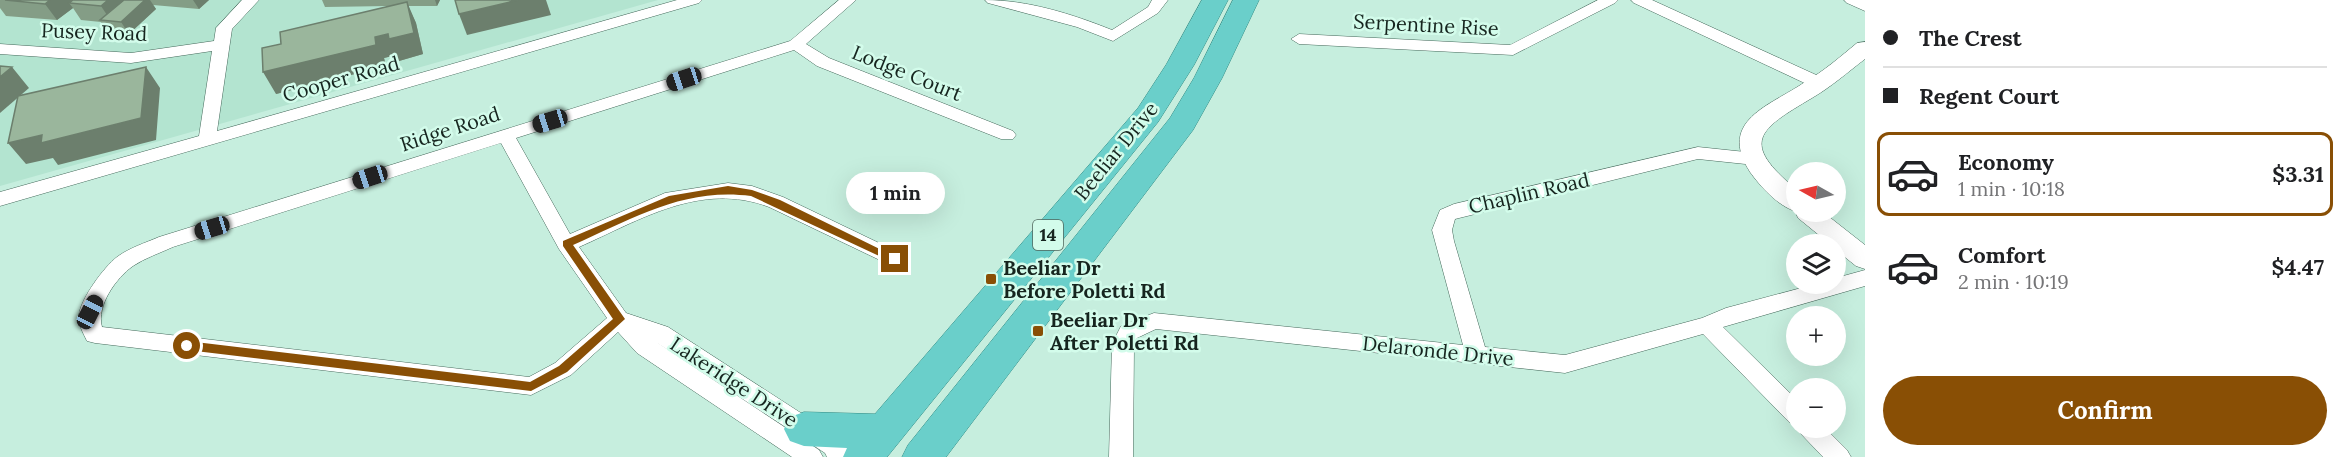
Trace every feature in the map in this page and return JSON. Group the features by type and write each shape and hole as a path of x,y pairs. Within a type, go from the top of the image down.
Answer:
{"highway":[{"name":"Beeliar Drive","path":"874,443 1148,115 1180,66 1215,0"},
{"name":"Beeliar Drive","path":"922,457 1182,123 1208,78 1246,0"},
{"path":"808,443 868,432 874,443"}],"street":[{"path":"207,139 224,28 251,0"},
{"name":"Cooper Road","path":"0,199 694,0"},
{"name":"Ridge Road","path":"619,319 563,369 531,386 95,335 90,327 90,312 102,290 122,263 140,253 166,242 796,44 848,0"},
{"path":"993,0 1083,24 1113,36 1146,15 1160,0"},
{"name":"Serpentine Rise","path":"1299,39 1513,50 1610,0"},
{"path":"1639,0 1820,83"},
{"path":"1852,0 1865,6"},
{"name":"Lodge Court","path":"796,44 823,63 1007,135"},
{"name":"Pusey Road","path":"0,49 131,58 222,45"},
{"path":"1786,194 1775,185 1755,159 1751,136 1756,126 1820,83 1865,48"},
{"name":"Lakeridge Drive","path":"506,135 566,244 619,319 645,346 808,443 833,446 841,457"},
{"name":"Chaplin Road","path":"1477,355 1444,241 1442,230 1447,215 1454,211 1698,153 1755,159"},
{"path":"566,244 672,198 728,190 752,193 776,202 895,259"},
{"path":"1819,222 1865,259"},
{"name":"Delaronde Drive","path":"1121,457 1123,344 1129,332 1154,321 1565,364 1865,278"},
{"path":"1707,325 1786,404"},
{"path":"1820,438 1839,457"}],"shaded area":[{"path":"0,0 658,0 0,186"}],"building":[{"path":"5,0 50,0 45,4"},
{"path":"73,0 108,0 101,6 69,3"},
{"path":"124,0 145,0 121,22 100,20"},
{"path":"455,0 518,0 459,14"},
{"path":"407,2 414,33 389,39 388,34 375,37 376,45 263,72 262,48 281,44 280,32"},
{"path":"0,66 12,67 0,77"},
{"path":"146,67 141,118 41,143 42,135 8,143 18,96"}],"place":[{"name":"Beeliar Dr Before Poletti Rd","path":"991,279"},
{"name":"Beeliar Dr After Poletti Rd","path":"1038,331"}],"route":[{"path":"187,346 531,386 563,369 619,319 566,244 672,198 705,192 728,190 752,193 776,202 895,259"}]}
